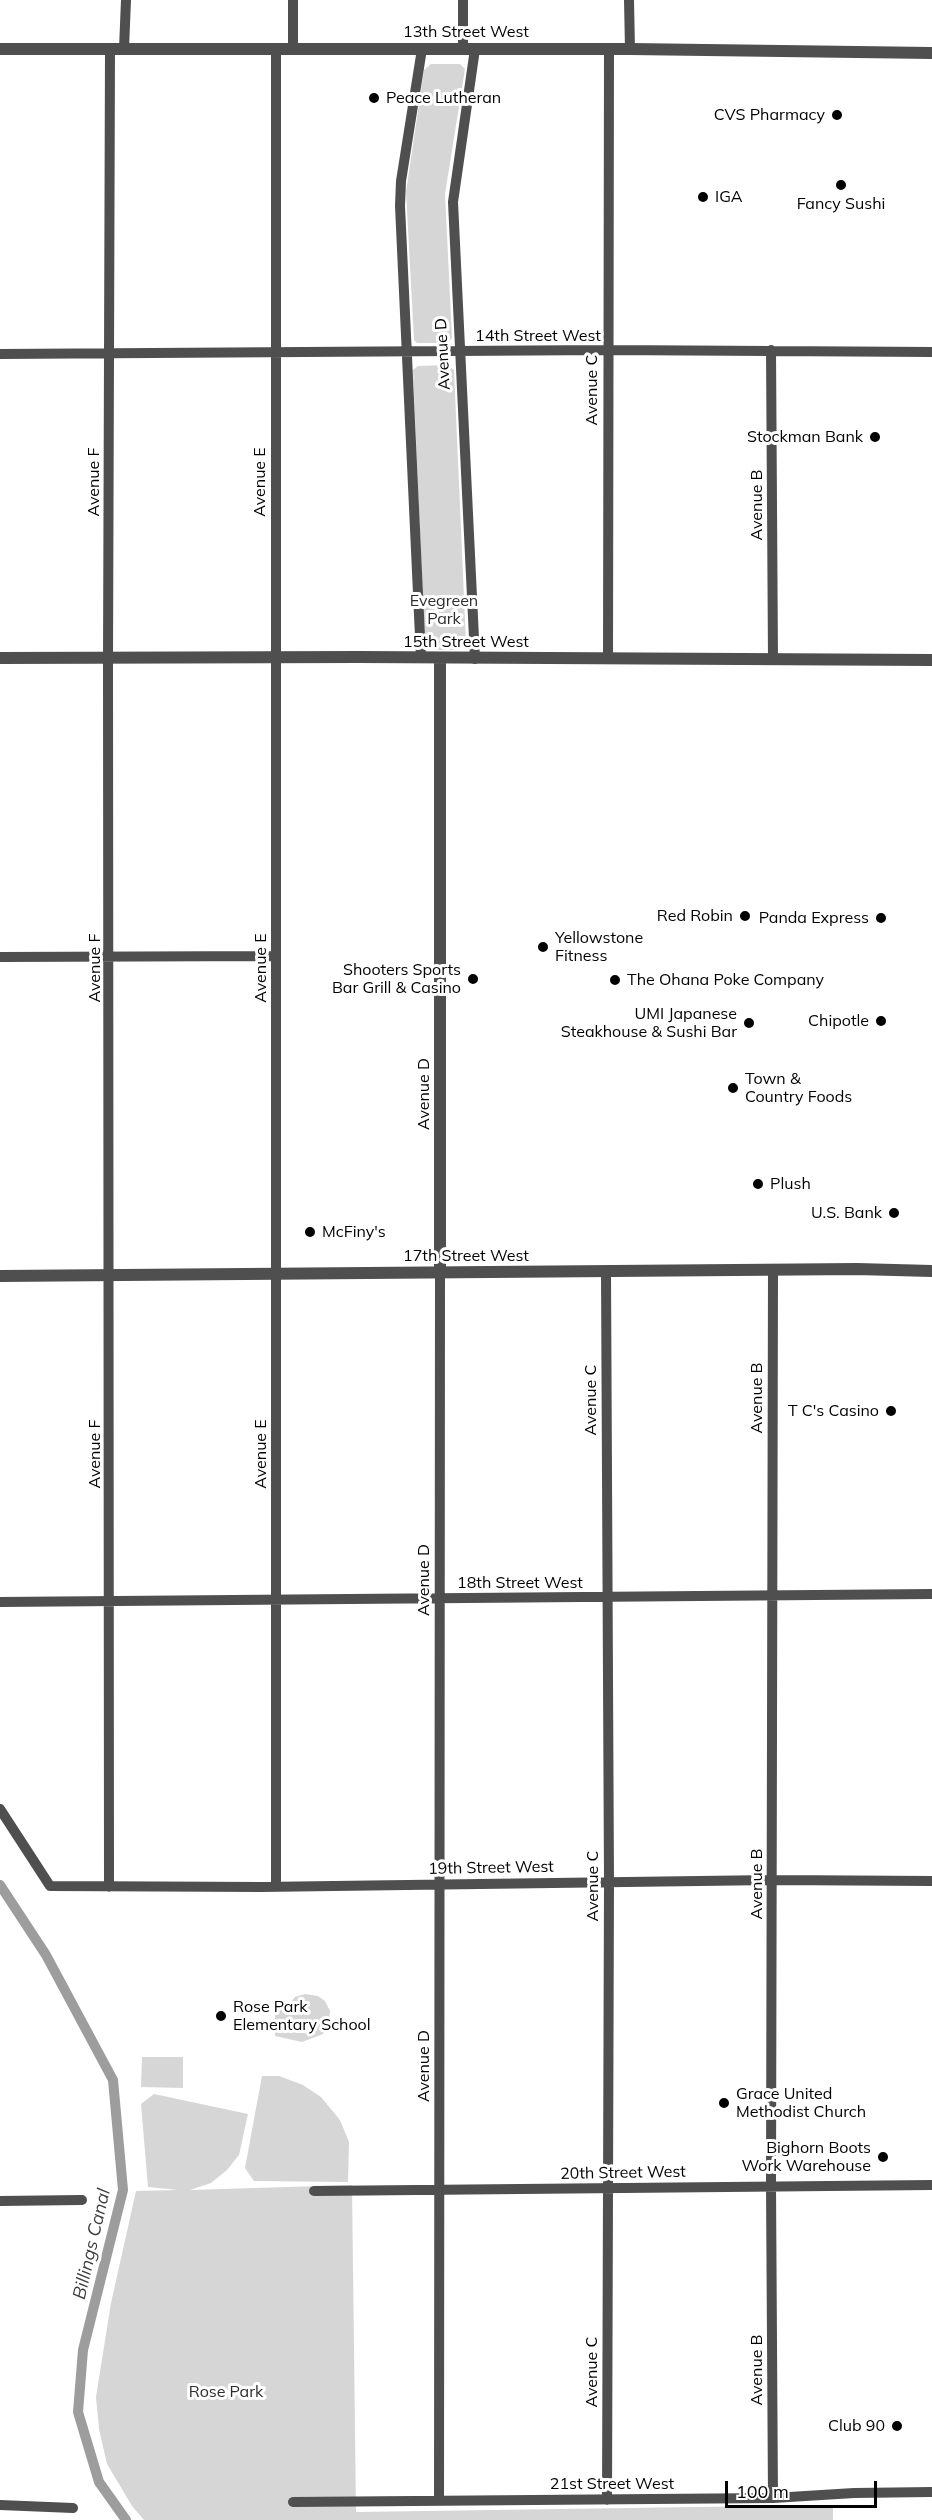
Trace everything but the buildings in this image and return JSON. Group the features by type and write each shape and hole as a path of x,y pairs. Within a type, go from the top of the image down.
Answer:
{"street":[{"path":"124,49 126,0"},
{"path":"293,0 293,49"},
{"name":"Avenue D","path":"463,0 469,49 453,202 475,659"},
{"path":"629,0 630,49"},
{"name":"13th Street West","path":"0,49 630,49 932,53"},
{"name":"Avenue F","path":"110,49 108,659 110,1887"},
{"name":"Avenue E","path":"276,49 276,1887"},
{"path":"421,658 401,181 423,49"},
{"name":"Avenue C","path":"608,659 609,49"},
{"name":"14th Street West","path":"0,354 607,350 932,352"},
{"name":"Avenue B","path":"771,350 773,660"},
{"name":"15th Street West","path":"0,658 932,660"},
{"name":"Avenue D","path":"439,2501 440,659"},
{"path":"0,957 276,956"},
{"name":"Avenue B","path":"773,1270 771,2186 773,2498"},
{"name":"17th Street West","path":"0,1276 932,1270"},
{"name":"Avenue C","path":"606,1272 609,1882 607,2500"},
{"name":"18th Street West","path":"0,1602 932,1594"},
{"name":"19th Street West","path":"0,1809 50,1886 276,1887 772,1880 932,1881"},
{"name":"20th Street West","path":"314,2191 932,2185"},
{"path":"0,2200 82,2200"},
{"name":"21st Street West","path":"293,2502 773,2498 932,2492"},
{"path":"0,2505 73,2508"}],"green space":[{"path":"431,64 460,64 465,69 445,194 452,338 448,343 417,343 414,340 406,192 424,70"},
{"name":"Evegreen Park","path":"447,365 454,370 466,643 460,650 432,650 432,647 425,644 413,370 418,366"},
{"path":"305,1994 318,1996 325,2001 330,2011 329,2025 323,2034 302,2042 275,2036 275,2012 287,2007 295,1997"},
{"path":"142,2057 183,2057 183,2088 141,2087"},
{"path":"262,2076 279,2076 303,2085 321,2097 340,2120 349,2142 348,2182 254,2181 245,2168"},
{"name":"Rose Park","path":"154,2094 248,2114 239,2155 227,2170 211,2183 190,2190 352,2185 356,2512 833,2505 833,2520 144,2520 132,2506 107,2464 99,2429 96,2397 111,2303 136,2191 178,2190 148,2187 141,2104"}],"waterway":[{"name":"Billings Canal","path":"0,1885 46,1955 113,2080 123,2190 83,2350 78,2412 99,2482 126,2520"}],"place":[{"name":"Peace Lutheran","path":"374,98"},
{"name":"CVS Pharmacy","path":"837,115"},
{"name":"Fancy Sushi","path":"841,185"},
{"name":"IGA","path":"703,197"},
{"name":"Stockman Bank","path":"875,437"},
{"name":"Red Robin","path":"745,916"},
{"name":"Panda Express","path":"881,918"},
{"name":"Yellowstone Fitness","path":"543,947"},
{"name":"Shooters Sports Bar Grill & Casino","path":"473,979"},
{"name":"The Ohana Poke Company","path":"615,980"},
{"name":"Chipotle","path":"881,1021"},
{"name":"UMI Japanese Steakhouse & Sushi Bar","path":"749,1023"},
{"name":"Town & Country Foods","path":"733,1088"},
{"name":"Plush","path":"758,1184"},
{"name":"U.S. Bank","path":"894,1213"},
{"name":"McFiny's","path":"310,1232"},
{"name":"T C's Casino","path":"891,1411"},
{"name":"Rose Park Elementary School","path":"221,2016"},
{"name":"Grace United Methodist Church","path":"724,2103"},
{"name":"Bighorn Boots Work Warehouse","path":"883,2157"},
{"name":"Club 90","path":"897,2426"}]}
